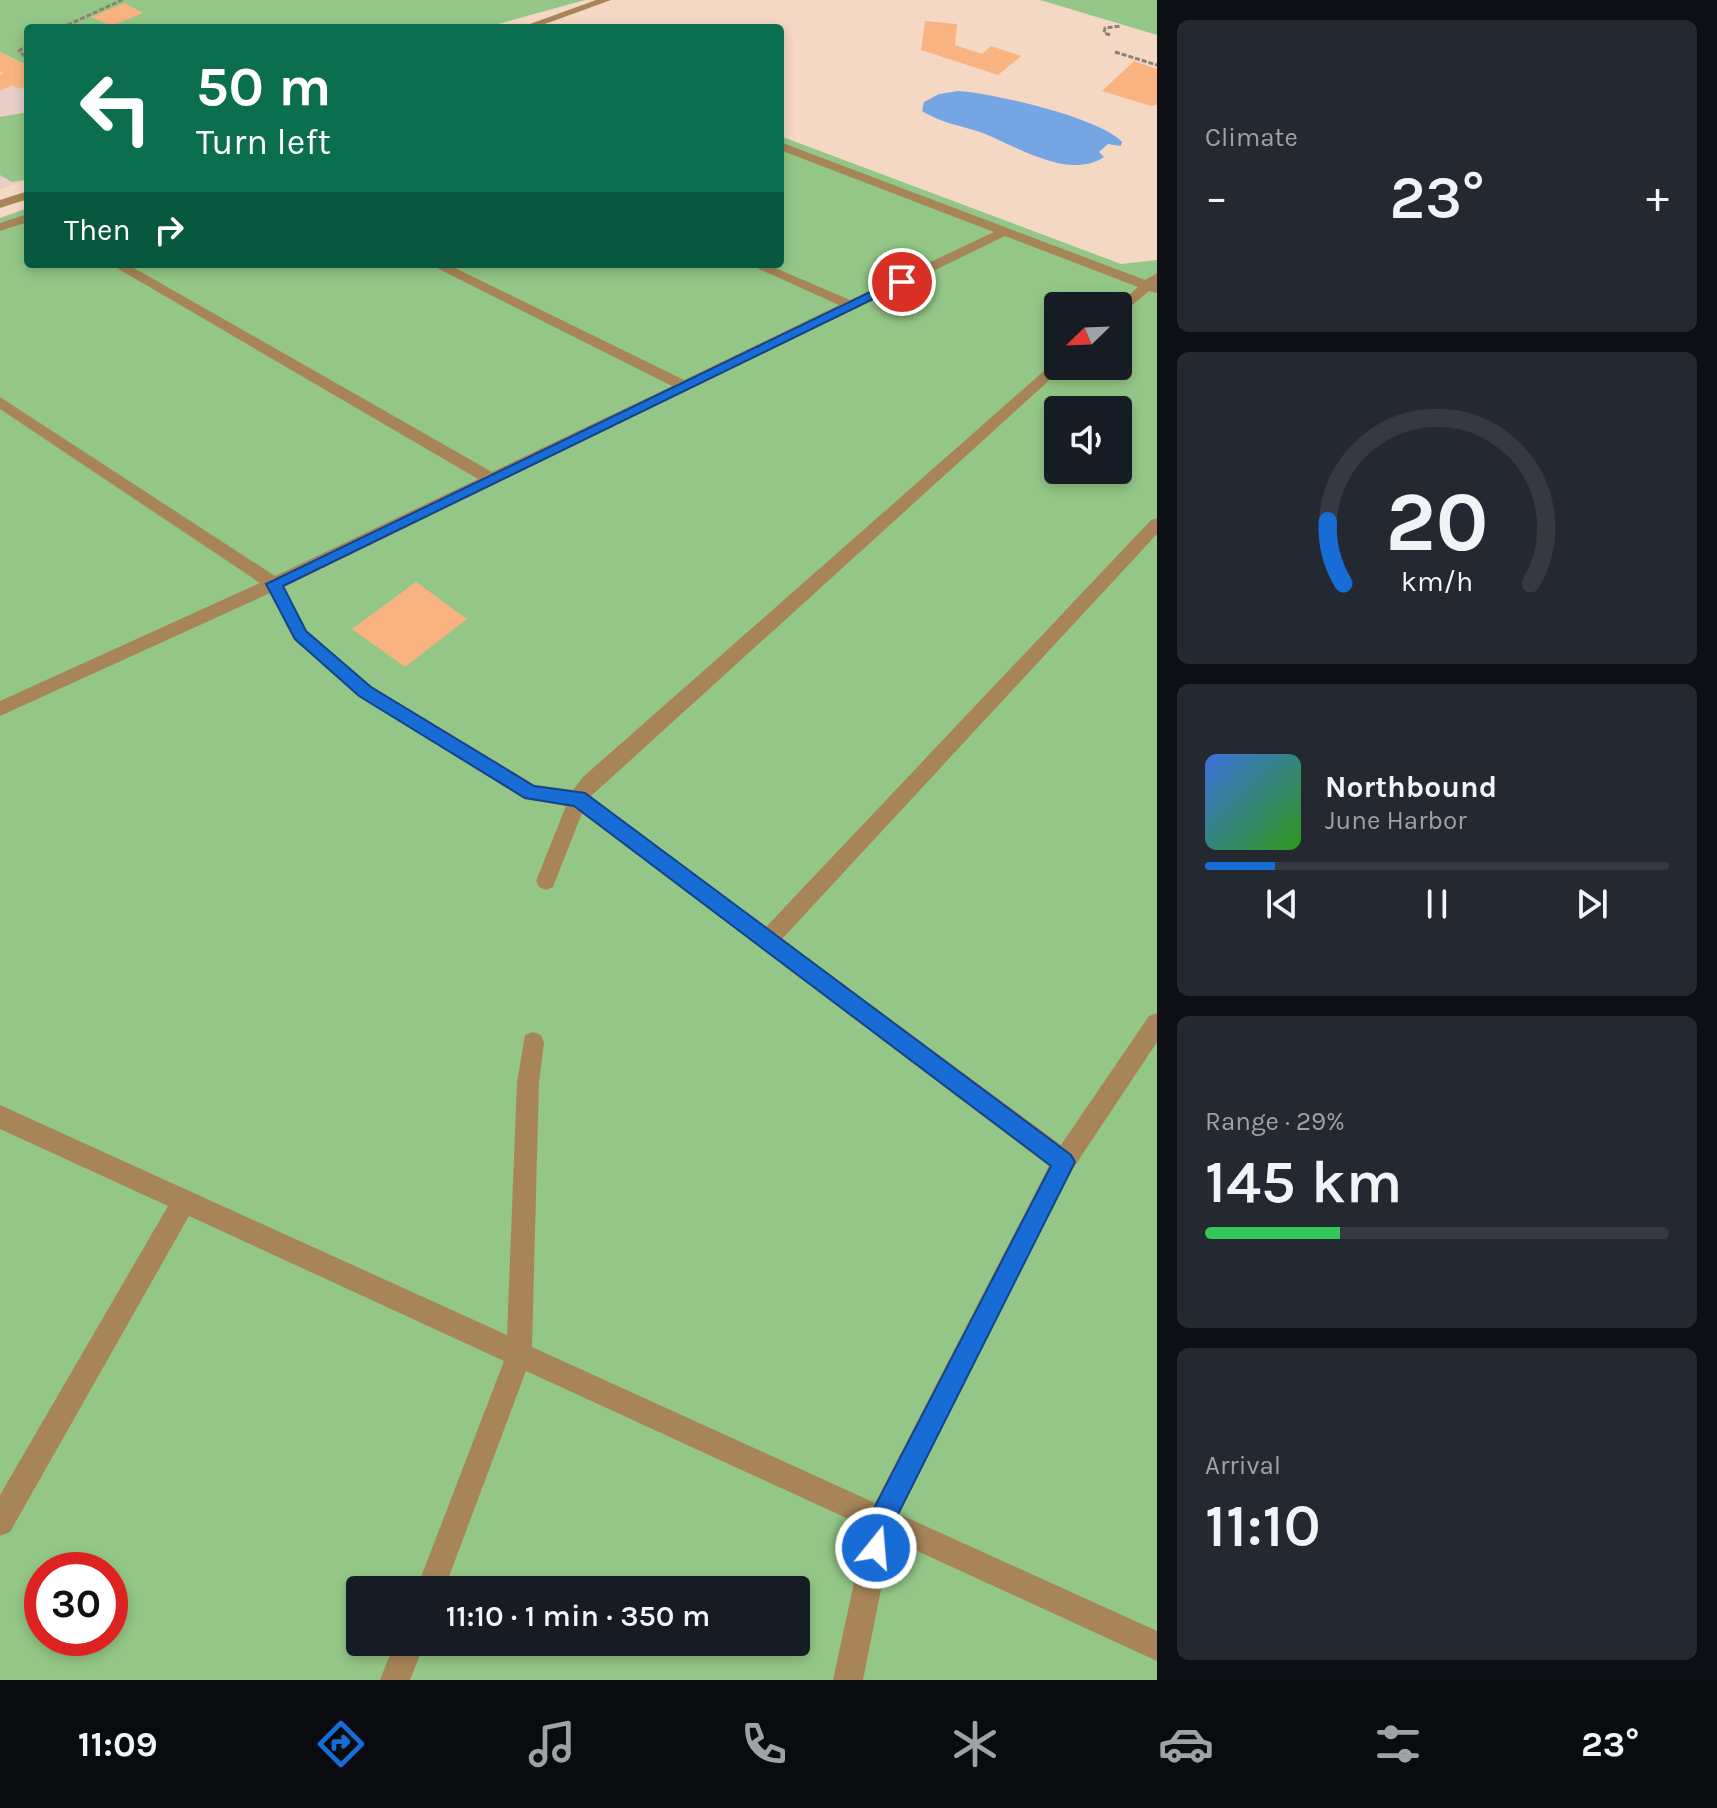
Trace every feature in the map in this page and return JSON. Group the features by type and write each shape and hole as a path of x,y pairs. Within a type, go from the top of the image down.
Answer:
{"street":[{"path":"536,24 606,0"},
{"path":"784,148 1005,231 1154,283"},
{"path":"0,204 24,196"},
{"path":"0,227 24,219"},
{"path":"2,705 274,584 1005,231"},
{"path":"124,268 491,479"},
{"path":"444,268 684,386"},
{"path":"764,268 850,305"},
{"path":"1132,301 1154,283"},
{"path":"546,881 578,799 590,783 1044,378"},
{"path":"0,402 274,584 300,635 365,691 531,793 578,799 1064,1162"},
{"path":"767,940 1157,524"},
{"path":"848,1680 881,1521 1064,1162 1157,1023"},
{"path":"435,1576 519,1355 528,1082 533,1043"},
{"path":"0,1117 1157,1646"},
{"path":"0,1522 184,1202"},
{"path":"395,1680 404,1656"}],"path":[{"path":"70,24 122,0"},
{"path":"1110,35 1104,33 1105,28 1121,26"},
{"path":"1115,52 1157,65"}],"shaded area":[{"path":"0,52 24,64 24,181 0,189"}],"green space":[{"path":"0,0 585,0 498,24 24,24 24,64 0,52"},
{"path":"1040,0 1157,0 1157,35"},
{"path":"24,113 24,180 12,182 0,175 0,117"},
{"path":"784,138 1121,264 1157,260 1157,1680 0,1680 0,218 24,209 24,268 784,268"}],"water":[{"path":"958,91 995,96 1070,116 1110,133 1122,142 1121,146 1108,144 1099,152 1104,157 1090,163 1058,163 922,111 924,102 939,94"}],"building":[{"path":"125,3 143,13 116,24 107,24 91,17"},
{"path":"925,21 957,24 955,45 982,54 991,46 1021,56 998,75 921,50"},
{"path":"0,52 24,64 24,87 19,89 12,85 0,91 0,75 4,73 0,71"},
{"path":"1134,61 1157,69 1157,105 1151,106 1102,91"},
{"path":"416,582 467,619 405,667 352,629"}],"route":[{"path":"876,1548 881,1521 1064,1162 578,799 531,793 365,691 300,635 274,584 902,282"}]}
